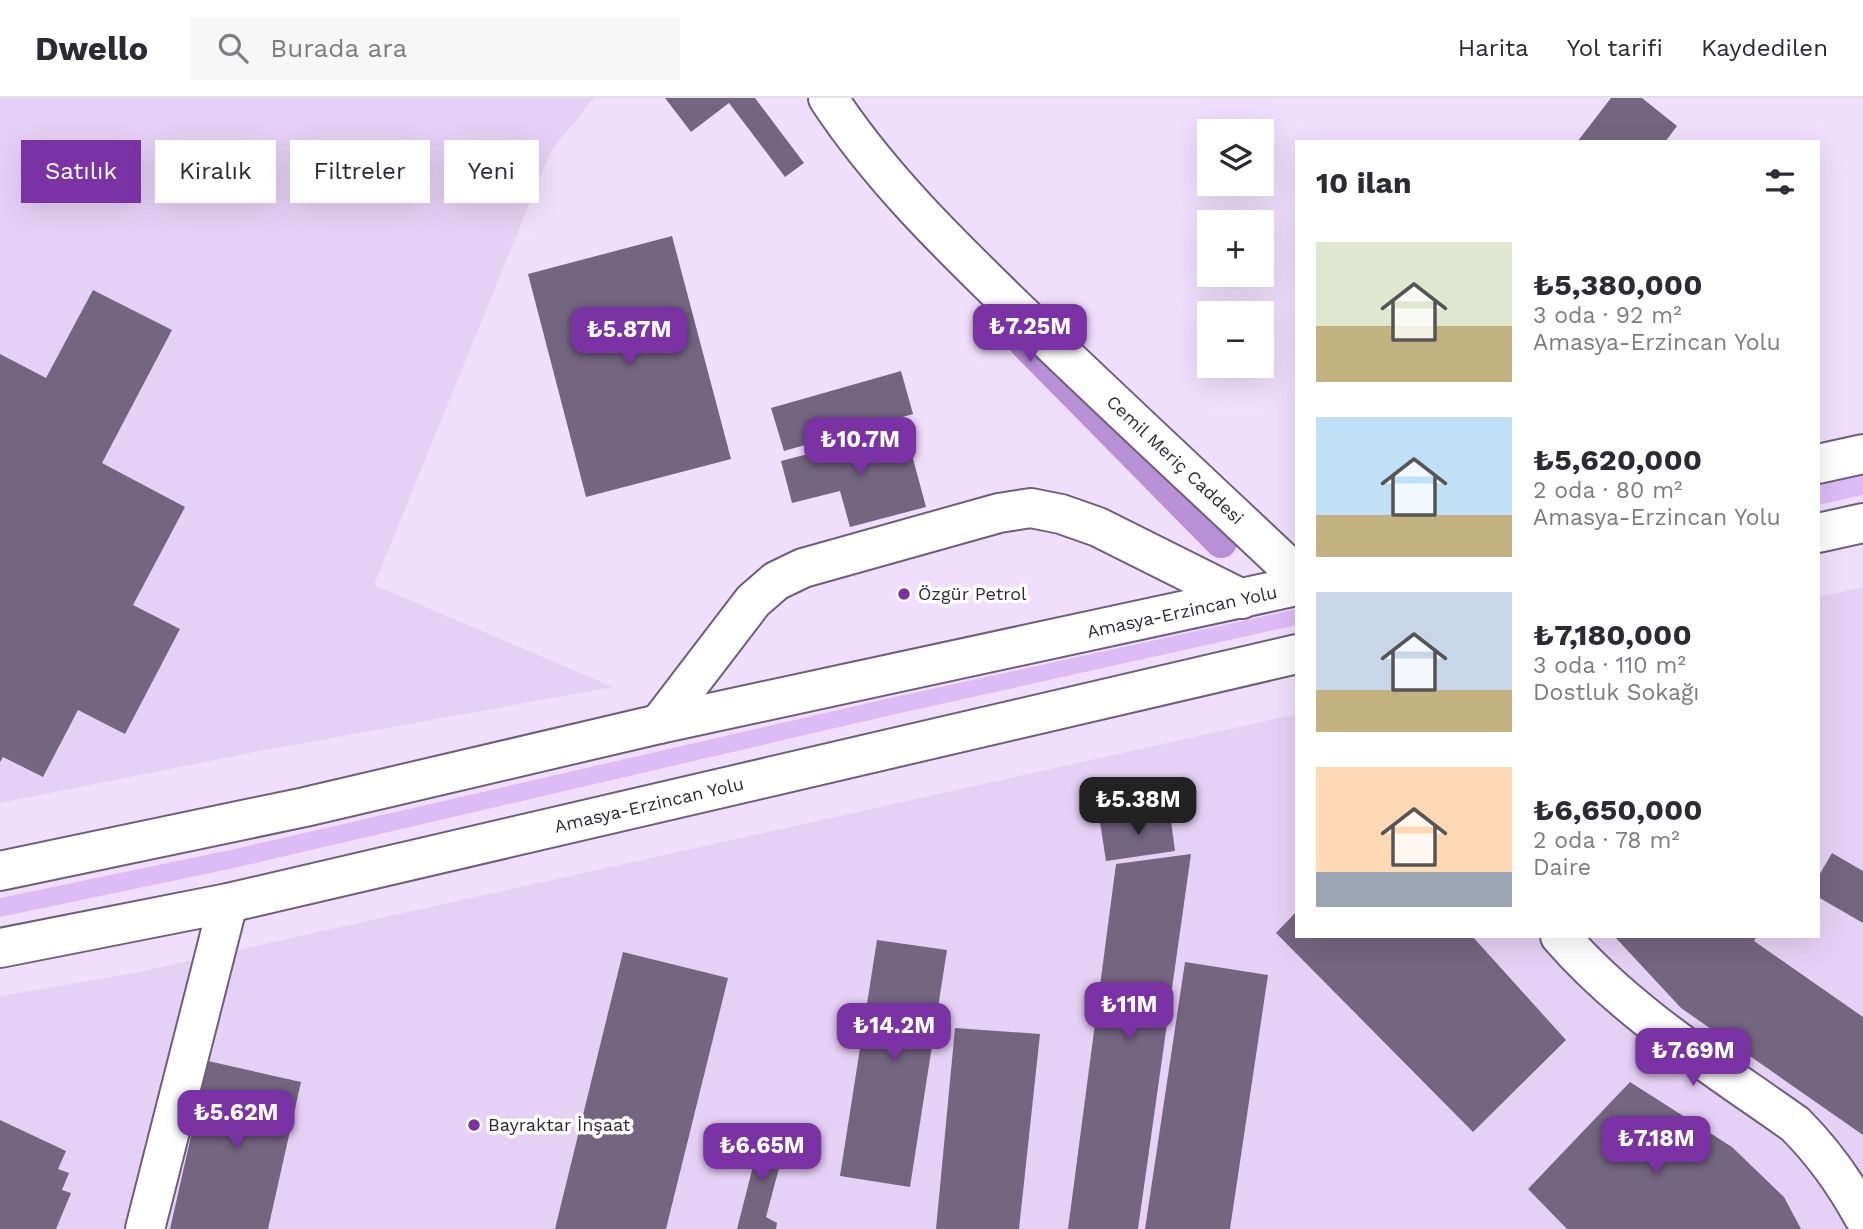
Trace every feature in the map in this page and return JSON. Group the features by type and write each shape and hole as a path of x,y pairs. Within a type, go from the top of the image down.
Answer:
{"main road":[{"name":"Cemil Meriç Caddesi","path":"828,98 900,192 967,262 1295,573"},
{"path":"1820,464 1863,454"},
{"path":"659,724 753,601 776,581 803,568 999,513 1031,508 1061,514 1097,527 1242,599"},
{"path":"1820,533 1863,523"},
{"name":"Amasya-Erzincan Yolu","path":"0,871 305,807 659,724 1295,586"},
{"name":"Amasya-Erzincan Yolu","path":"0,948 228,903 1295,654"},
{"path":"145,1229 228,903"},
{"path":"1562,938 1621,998 1795,1124 1818,1147 1842,1178 1863,1216"}],"shaded area":[{"path":"0,98 594,98 551,151 539,180 539,140 444,140 444,203 530,203 374,585 613,687 260,751 0,803"},
{"path":"1863,475 1863,495 1820,505 1820,486"},
{"path":"1863,587 1863,1229 0,1229 0,996 130,974 1295,714 1295,938 1820,938 1820,597"},
{"path":"1295,609 1295,625 887,716 234,868 0,917 0,898 235,849 886,699"}],"building":[{"path":"665,98 755,98 804,163 785,177 729,103 691,132"},
{"path":"1611,98 1642,98 1677,126 1666,140 1579,140"},
{"path":"672,236 731,459 586,497 528,274"},
{"path":"93,290 172,330 102,463 185,507 133,605 180,629 125,734 78,710 43,777 3,757 0,762 0,354 46,378"},
{"path":"901,371 913,414 784,451 771,408"},
{"path":"905,429 926,507 850,527 840,491 792,503 781,461"},
{"path":"1170,813 1175,851 1106,861 1100,822"},
{"path":"1832,853 1863,871 1863,923 1820,898 1820,874"},
{"path":"1191,854 1138,1229 1068,1229 1116,864"},
{"path":"1295,913 1295,938 1474,938 1566,1040 1473,1132 1276,933"},
{"path":"1616,938 1756,938 1754,941 1863,1017 1863,1135 1681,1008"},
{"path":"877,940 947,950 910,1187 840,1176"},
{"path":"623,952 728,978 666,1229 555,1229"},
{"path":"1185,962 1268,975 1230,1229 1145,1229"},
{"path":"955,1028 1040,1034 1019,1229 936,1229"},
{"path":"208,1061 301,1082 268,1229 170,1229"},
{"path":"1630,1082 1732,1147 1784,1197 1801,1229 1567,1229 1528,1189"},
{"path":"0,1120 66,1151 58,1169 69,1173 62,1190 71,1193 56,1229 0,1229"},
{"path":"762,1131 787,1138 766,1217 777,1223 776,1229 737,1229"}],"waterway":[{"path":"1025,343 1221,542"}],"place":[{"name":"Özgür Petrol","path":"904,594"},
{"name":"Bayraktar İnşaat","path":"474,1125"}]}
